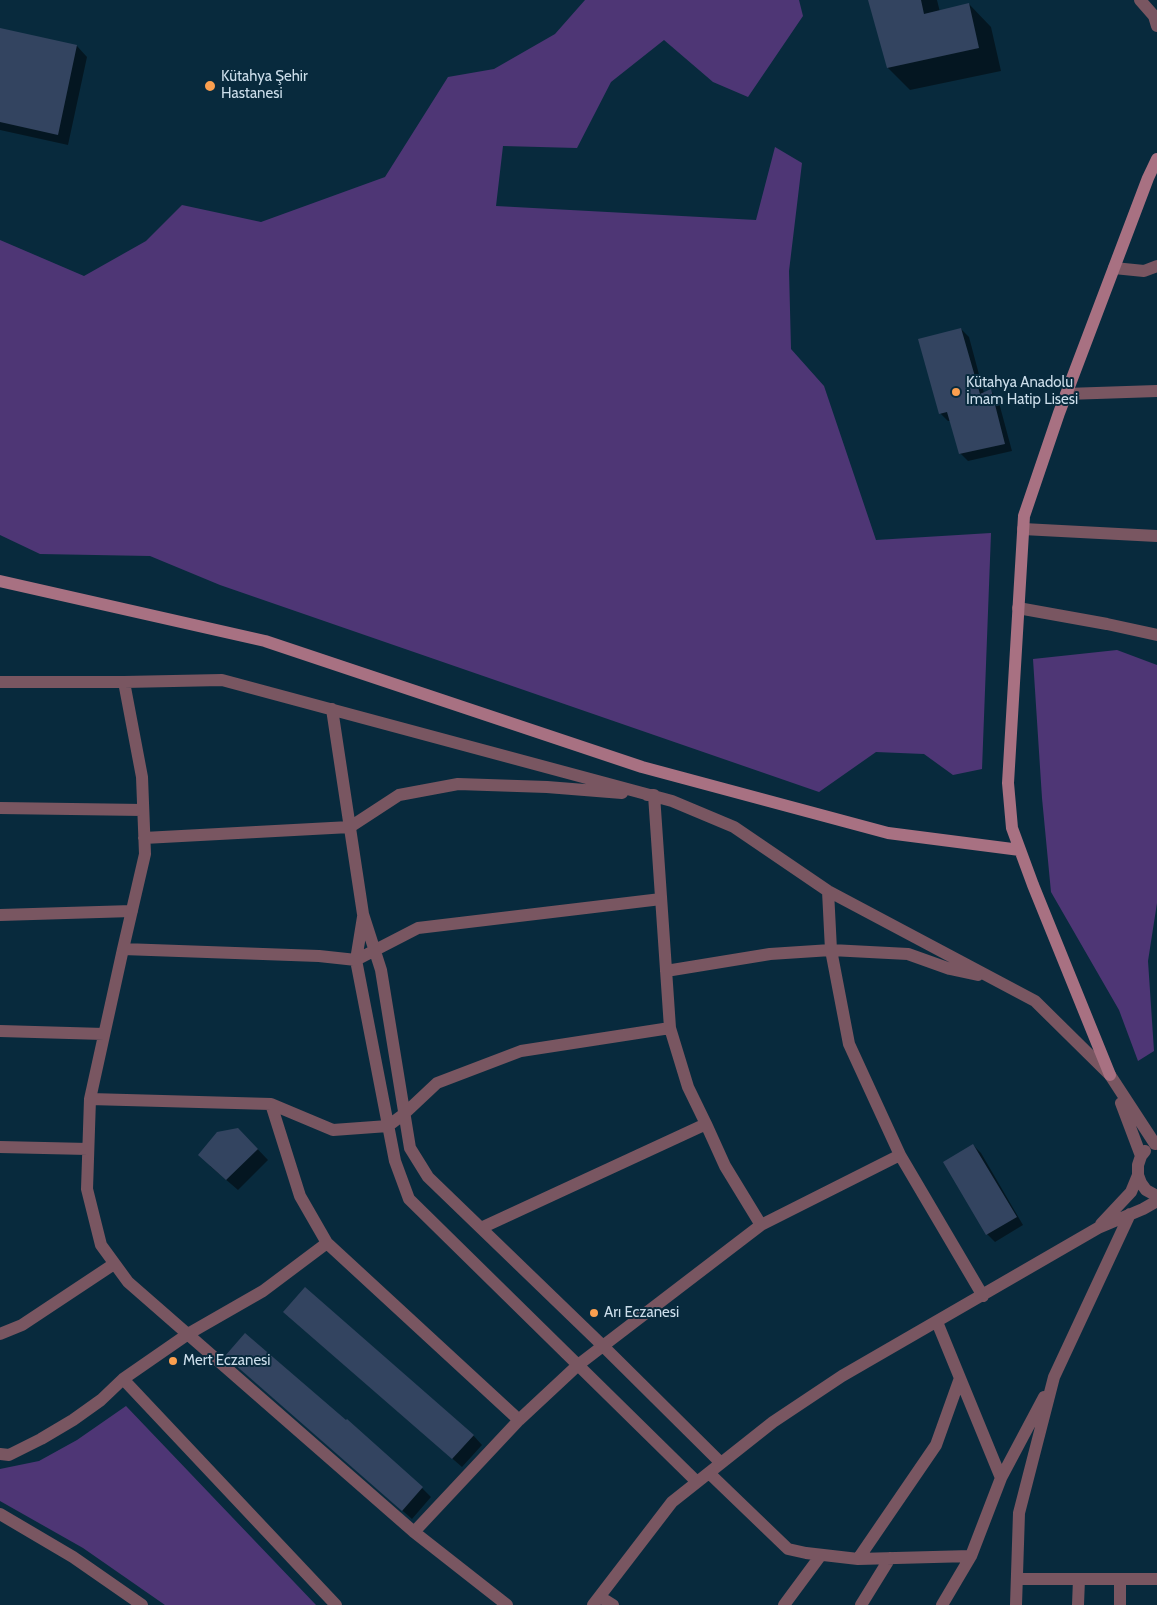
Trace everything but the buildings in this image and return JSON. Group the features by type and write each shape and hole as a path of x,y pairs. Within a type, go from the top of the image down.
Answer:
{"street":[{"path":"1140,0 1154,16 1157,26"},
{"path":"1141,1156 1012,828 1008,783 1024,516 1066,394 1148,178 1157,160"},
{"path":"1114,268 1144,271 1157,266"},
{"path":"1066,394 1157,390"},
{"path":"1023,529 1157,536"},
{"path":"0,581 264,641 642,767 888,833 1020,850"},
{"path":"1018,608 1157,635"},
{"path":"0,682 222,680 672,801 734,827 828,891 1035,1001 1110,1075 1156,1143 1141,1156 1138,1165 1138,1175 1146,1190 1157,1196"},
{"path":"124,682 142,776 145,854 90,1099 87,1190 101,1245 128,1282 414,1532 507,1605"},
{"path":"332,709 363,914 381,970 410,1148 428,1177 721,1463"},
{"path":"144,838 350,828 399,795 458,784 548,787 654,796"},
{"path":"654,796 670,1028 688,1087 725,1166 761,1225"},
{"path":"0,808 143,810"},
{"path":"828,891 831,950 849,1044 900,1155 983,1296"},
{"path":"123,949 319,956 356,960 418,928 661,899"},
{"path":"0,915 132,911"},
{"path":"363,914 356,960 395,1162 408,1199 697,1482"},
{"path":"666,971 770,954 831,950 908,954 950,969 993,978"},
{"path":"90,1099 271,1104 333,1130 388,1126 438,1083 521,1051 670,1028"},
{"path":"0,1031 104,1034"},
{"path":"271,1104 300,1196 327,1243 519,1420"},
{"path":"481,1228 706,1124"},
{"path":"0,1147 88,1149"},
{"path":"414,1532 519,1420 578,1365 761,1225 900,1155"},
{"path":"1098,1228 1131,1192 1138,1175"},
{"path":"593,1605 672,1502 773,1422 842,1376 1098,1228 1157,1201"},
{"path":"942,1605 971,1556 1001,1478 1054,1377 1130,1214"},
{"path":"0,1454 9,1455 41,1439 101,1400 123,1379 188,1334 263,1291 327,1243"},
{"path":"0,1334 22,1325 114,1264"},
{"path":"937,1322 1001,1478"},
{"path":"1016,1605 1019,1513 1054,1377"},
{"path":"858,1559 936,1445 960,1378"},
{"path":"123,1379 336,1605"},
{"path":"709,1473 788,1549 858,1559 971,1556"},
{"path":"0,1514 73,1557 142,1605"},
{"path":"784,1605 821,1555"},
{"path":"861,1605 890,1558"},
{"path":"1016,1579 1157,1579"},
{"path":"1078,1605 1079,1579"},
{"path":"1120,1579 1120,1605"},
{"path":"607,1603 611,1583"}],"shaded area":[{"path":"585,0 799,0 803,16 748,97 713,82 664,40 611,82 577,148 503,146 496,206 756,220 775,147 802,163 789,271 791,349 824,386 876,540 991,533 982,769 953,775 924,754 876,752 819,792 220,585 150,556 40,554 0,535 0,240 84,276 146,241 182,205 261,222 385,177 448,77 494,69 555,34"},
{"path":"1117,650 1157,665 1157,903 1148,961 1154,1051 1138,1061 1119,1010 1051,892 1042,798 1033,659"},
{"path":"126,1406 316,1605 165,1605 83,1548 0,1501 0,1469 39,1461 77,1440"}],"place":[{"name":"Kütahya Şehir Hastanesi","path":"210,86"},
{"name":"Kütahya Anadolu İmam Hatip Lisesi","path":"956,392"},
{"name":"Arı Eczanesi","path":"594,1313"},
{"name":"Mert Eczanesi","path":"173,1361"}]}
